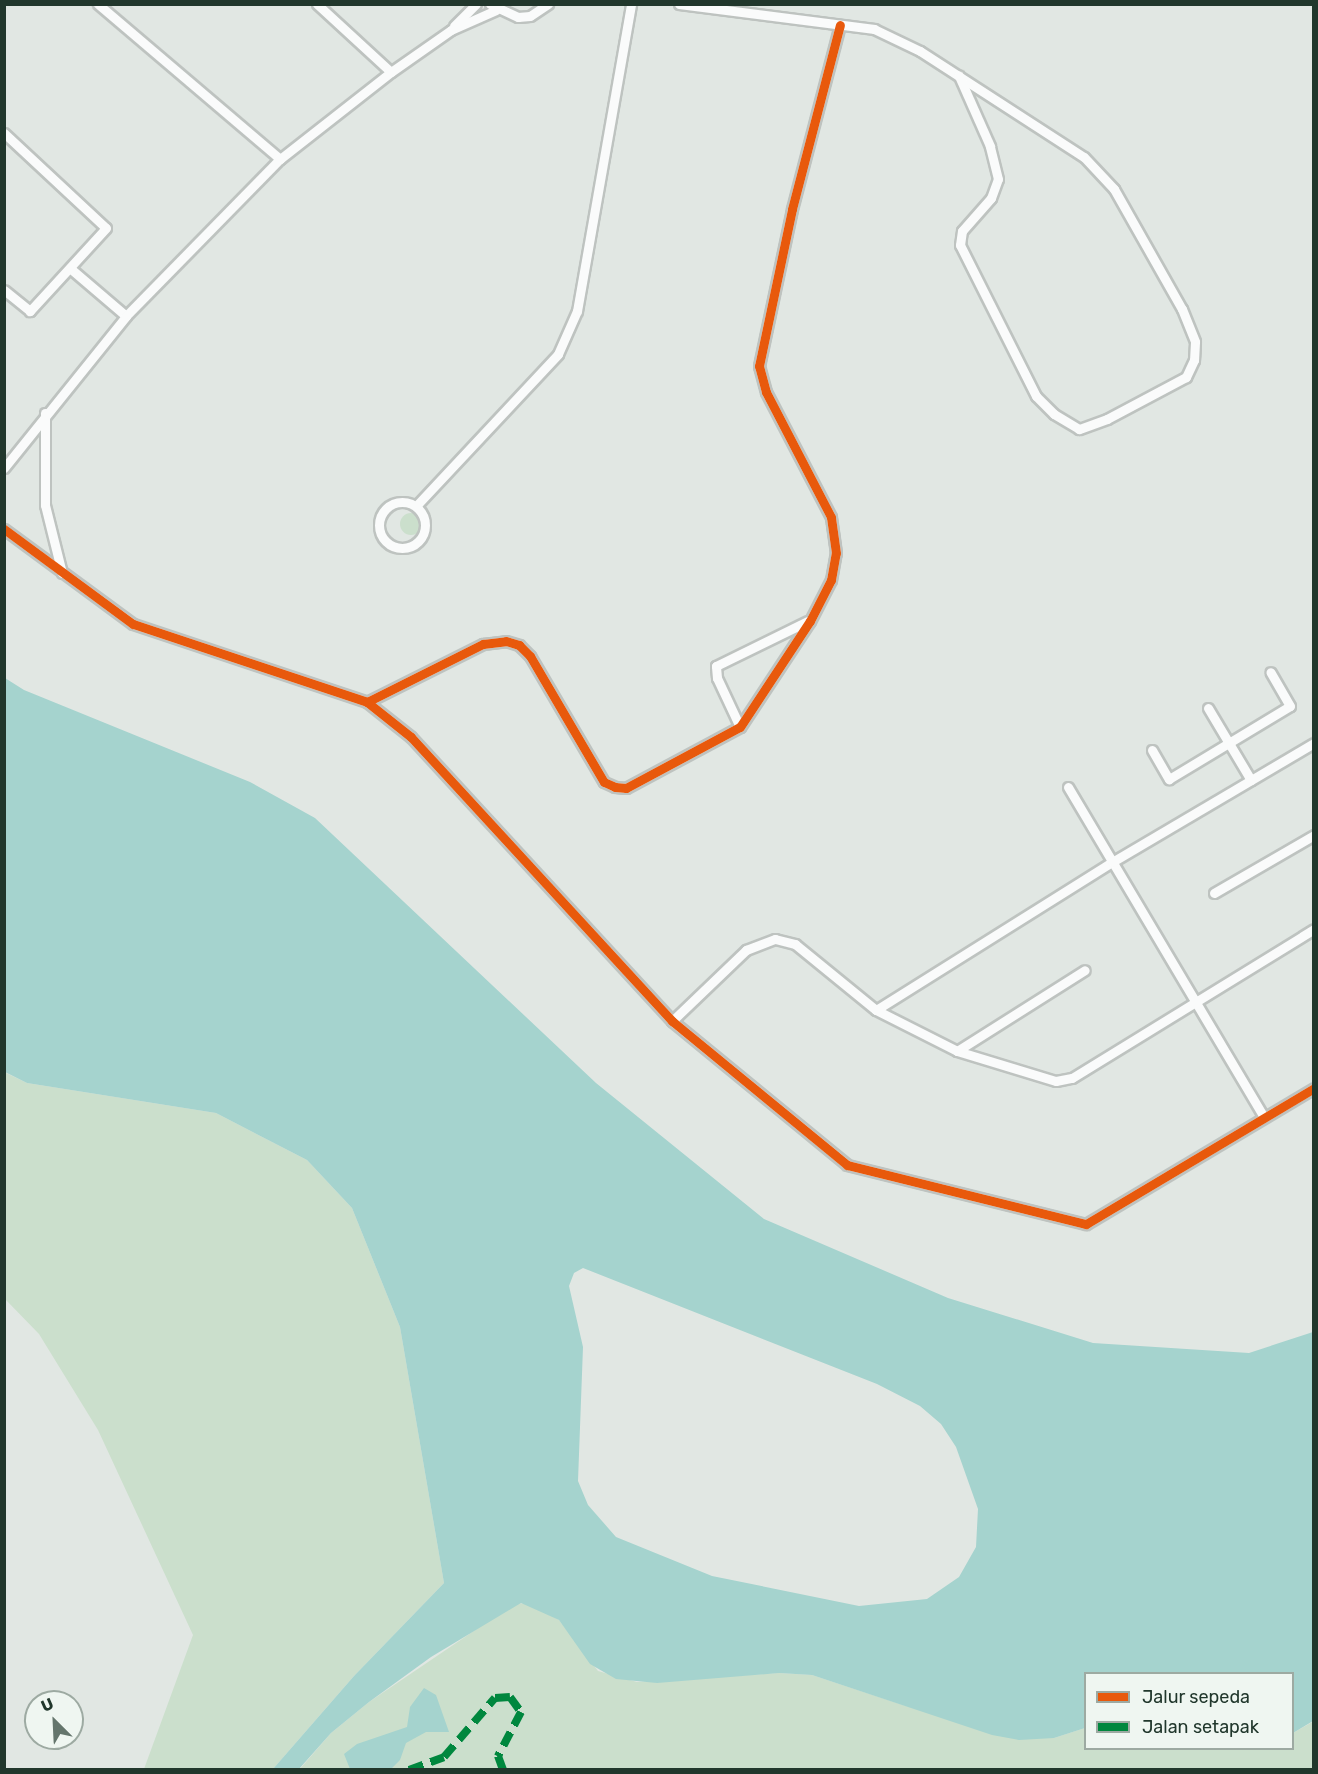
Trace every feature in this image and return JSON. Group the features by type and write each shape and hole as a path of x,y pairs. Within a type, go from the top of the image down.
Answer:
{"street":[{"path":"98,4 280,159"},
{"path":"316,4 391,72"},
{"path":"451,30 476,4"},
{"path":"4,468 45,413 126,316 280,159 391,72 451,30 493,7 518,17 530,16 548,4"},
{"path":"416,506 558,354 577,310 632,4"},
{"path":"679,4 874,29 920,51 959,76 1084,157 1114,189 1182,309 1195,342 1194,360 1186,377 1107,420 1079,429 1054,414 1036,396 960,245 962,231 991,198 998,179 994,155 959,76"},
{"path":"367,702 483,644 506,641 519,645 530,656 604,782 615,787 626,789 740,727 810,621 831,580 836,537 831,517 766,392 759,366 792,209 840,25"},
{"path":"4,133 105,227 71,269 29,311 4,290"},
{"path":"71,269 126,316"},
{"path":"45,413 45,505 62,573"},
{"path":"402,502 416,506 425,520 419,540 399,547 386,541 379,521 387,507 402,502"},
{"path":"4,529 133,624 367,702 411,737 672,1021 847,1165 1086,1224 1314,1088"},
{"path":"740,727 717,678 716,666 810,621"},
{"path":"1152,750 1169,779 1290,706 1270,672"},
{"path":"1208,708 1251,780"},
{"path":"876,1010 1112,862 1314,743"},
{"path":"1068,787 1264,1117"},
{"path":"1214,893 1314,835"},
{"path":"672,1021 746,950 775,939 795,944 876,1010 957,1051 1040,1078 1072,1078 1195,1000 1314,929"},
{"path":"957,1051 1085,970"}],"green space":[{"path":"411,513 419,516 422,524 419,532 411,535 403,532 400,524 403,516"},
{"path":"4,1072 27,1083 216,1113 307,1160 352,1208 400,1327 444,1583 354,1676 273,1769 144,1769 193,1635 98,1430 39,1334 5,1299"},
{"path":"515,1603 529,1604 559,1620 598,1671 637,1682 779,1673 812,1675 906,1706 1054,1738 1084,1728 1084,1750 1294,1750 1294,1732 1314,1721 1313,1770 299,1770 331,1733 369,1702"}],"water":[{"path":"5,678 24,690 250,782 315,818 596,1083 764,1219 948,1298 1093,1343 1249,1353 1313,1332 1313,1721 1294,1732 1294,1672 1084,1672 1084,1728 1054,1738 1019,1740 992,1735 812,1675 779,1673 657,1683 616,1679 590,1664 559,1620 521,1603 431,1657 369,1702 331,1733 299,1769 273,1769 354,1676 444,1583 400,1327 352,1208 307,1160 216,1113 27,1083 5,1072","holes":["583,1268 877,1384 920,1406 941,1424 956,1447 978,1509 976,1547 959,1577 927,1599 859,1606 712,1576 616,1537 588,1505 578,1481 583,1347 569,1286 574,1273"]},
{"path":"424,1688 436,1695 449,1732 426,1732 406,1743 400,1760 391,1769 350,1769 344,1754 357,1744 407,1727 410,1707"}],"marked path":[{"path":"409,1770 444,1757 495,1698 510,1697 521,1712 498,1756 503,1770"}],"cycle path":[{"path":"367,702 483,644 506,641 519,645 530,656 604,782 615,787 626,788 740,727 810,621 831,580 836,553 831,517 766,392 759,366 792,209 840,25"},
{"path":"4,529 133,624 367,702 411,737 672,1021 847,1165 1086,1224 1314,1088"}]}
